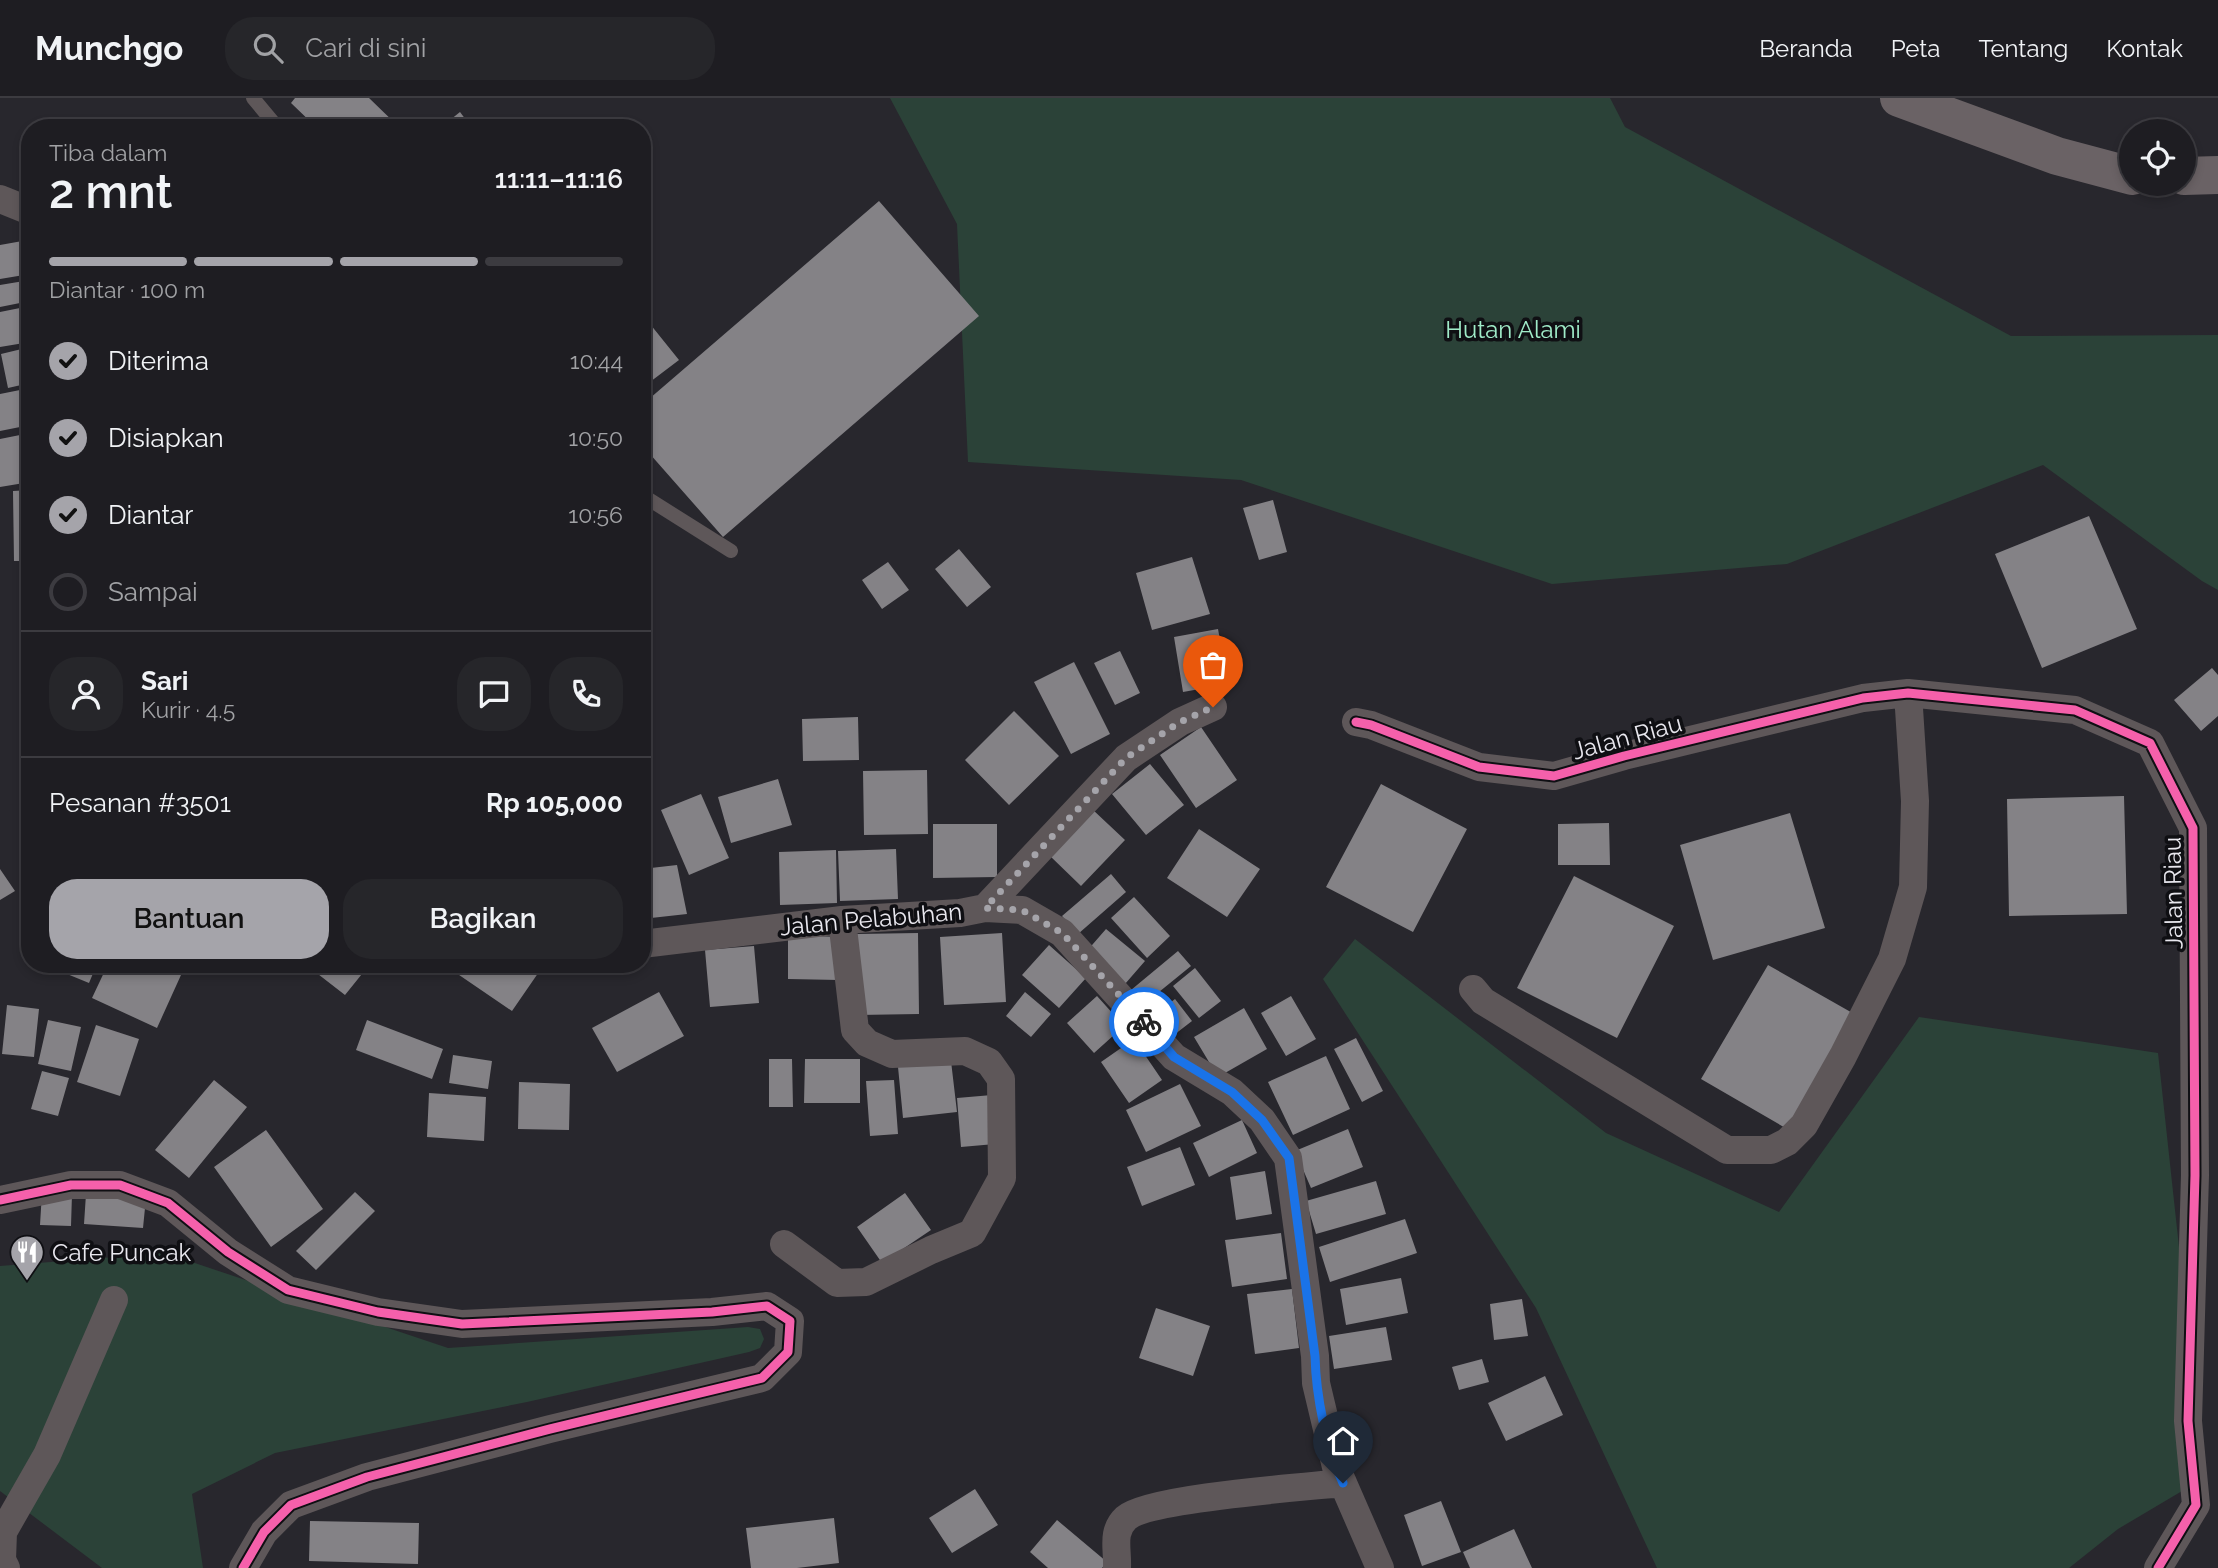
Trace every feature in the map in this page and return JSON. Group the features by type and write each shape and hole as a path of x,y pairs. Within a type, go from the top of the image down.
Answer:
{"main road":[{"path":"1899,98 2057,156 2119,173"},
{"path":"2196,176 2218,175"}],"street":[{"path":"0,199 21,207"},
{"path":"1473,989 1483,1001 1727,1150 1771,1150 1787,1142 1804,1125 1824,1091 1892,959 1913,887 1915,801 1908,693"},
{"name":"Jalan Riau","path":"1356,722 1371,725 1479,767 1554,776 1624,756 1863,698 1908,693 2075,710 2150,743 2193,828 2206,1178 2188,1421 2207,1508 2158,1568"},
{"path":"985,908 1126,758 1180,722 1213,707"},
{"name":"Jalan Pelabuhan","path":"651,943 842,920 960,913 985,908 1022,910 1062,933 1174,1057 1232,1092 1262,1120 1289,1158 1315,1356 1316,1383 1336,1467 1380,1568"},
{"path":"784,1244 838,1283 866,1282 972,1233 1002,1178 1001,1079 989,1062 965,1051 892,1054 867,1043 855,1030 842,920"},
{"path":"0,1200 71,1185 120,1185 168,1203 228,1252 288,1290 378,1312 462,1324 712,1312 767,1306 790,1321 788,1352 762,1378 550,1429 354,1482 291,1505 264,1532 243,1568"},
{"path":"6,1568 2,1560 3,1532 47,1455 114,1300"},
{"path":"1117,1568 1115,1533 1128,1517 1145,1509 1257,1491 1343,1483"}],"lane":[{"path":"253,98 270,119"},
{"path":"651,501 732,551"}],"green space":[{"name":"Hutan Alami","path":"890,98 1610,98 1625,127 2011,336 2218,335 2218,590 2043,465 1787,564 1552,584 1241,480 968,462 957,224"},
{"path":"1355,939 1606,1133 1779,1212 1919,1017 2158,1053 2204,1478 2118,1529 2069,1568 1657,1568 1536,1308 1323,979"},
{"path":"165,1253 448,1348 748,1327 760,1329 764,1339 760,1348 749,1352 527,1402 275,1453 192,1494 203,1568 102,1568 0,1491 0,1266"}],"building":[{"path":"295,98 369,98 391,119 308,119 291,103"},
{"path":"460,112 465,119 451,119"},
{"path":"879,201 979,316 723,537 651,455 651,397"},
{"path":"21,241 21,276 0,279 0,245"},
{"path":"21,282 21,303 0,307 0,285"},
{"path":"21,308 21,344 0,347 0,312"},
{"path":"651,325 679,360 651,381"},
{"path":"21,349 21,385 8,388 1,354"},
{"path":"21,390 21,427 0,431 0,394"},
{"path":"21,435 21,484 0,487 0,439"},
{"path":"13,491 21,491 21,561 14,561"},
{"path":"1273,500 1287,552 1259,560 1243,508"},
{"path":"2089,516 2137,629 2042,668 1995,554"},
{"path":"959,549 991,587 967,607 935,569"},
{"path":"1192,557 1210,614 1152,630 1136,573"},
{"path":"888,562 909,590 882,609 862,580"},
{"path":"1218,629 1228,684 1183,692 1174,637"},
{"path":"1120,651 1140,693 1115,705 1094,663"},
{"path":"1074,662 1110,734 1071,754 1034,682"},
{"path":"2212,668 2218,675 2218,716 2201,731 2174,700"},
{"path":"1014,711 1059,756 1009,805 965,760"},
{"path":"858,717 859,760 803,761 802,719"},
{"path":"1201,727 1237,780 1196,808 1160,755"},
{"path":"1150,764 1184,805 1146,835 1112,794"},
{"path":"927,770 928,834 864,835 863,771"},
{"path":"778,779 792,825 731,843 718,797"},
{"path":"1381,784 1467,829 1413,932 1326,887"},
{"path":"701,794 729,858 689,875 661,810"},
{"path":"2124,796 2127,914 2009,916 2007,799"},
{"path":"1092,809 1125,840 1081,886 1048,854"},
{"path":"1790,813 1825,928 1713,960 1680,845"},
{"path":"1609,823 1610,865 1558,865 1558,824"},
{"path":"933,824 997,824 997,877 933,878"},
{"path":"1199,829 1260,869 1227,917 1167,878"},
{"path":"896,849 898,899 840,901 838,851"},
{"path":"836,850 837,903 780,905 779,852"},
{"path":"677,865 687,914 651,918 651,868"},
{"path":"0,869 15,891 0,900"},
{"path":"1111,874 1126,892 1078,934 1062,916"},
{"path":"1574,876 1674,926 1617,1038 1517,988"},
{"path":"1134,897 1170,936 1147,958 1111,918"},
{"path":"1106,929 1145,961 1125,984 1086,952"},
{"path":"918,933 919,1014 858,1015 857,934"},
{"path":"1002,933 1006,1002 944,1005 940,937"},
{"path":"788,935 840,937 839,980 788,979"},
{"path":"1049,945 1086,978 1059,1008 1022,975"},
{"path":"754,946 759,1003 710,1007 705,950"},
{"path":"1178,951 1191,966 1143,1005 1131,990"},
{"path":"1768,965 1856,1015 1789,1130 1701,1079"},
{"path":"1195,968 1221,1001 1199,1018 1173,986"},
{"path":"65,973 93,973 89,983"},
{"path":"104,973 181,975 157,1028 92,998"},
{"path":"317,973 363,973 345,995"},
{"path":"456,973 538,973 512,1011"},
{"path":"659,992 684,1036 617,1072 592,1028"},
{"path":"1025,992 1051,1014 1031,1037 1006,1016"},
{"path":"1097,996 1124,1026 1094,1053 1067,1023"},
{"path":"1291,996 1316,1039 1286,1056 1261,1013"},
{"path":"1175,999 1192,1021 1170,1038 1153,1016"},
{"path":"7,1005 39,1009 34,1057 2,1054"},
{"path":"1244,1008 1267,1049 1218,1077 1194,1037"},
{"path":"48,1020 81,1027 71,1071 38,1064"},
{"path":"367,1020 443,1049 432,1079 356,1050"},
{"path":"96,1025 139,1039 120,1096 77,1082"},
{"path":"1356,1038 1383,1091 1362,1102 1334,1049"},
{"path":"1134,1039 1162,1080 1129,1103 1101,1062"},
{"path":"453,1055 492,1061 488,1089 449,1083"},
{"path":"1326,1056 1350,1109 1293,1135 1268,1082"},
{"path":"769,1059 792,1059 793,1107 769,1107"},
{"path":"805,1059 860,1059 860,1103 804,1103"},
{"path":"951,1061 957,1112 903,1118 898,1067"},
{"path":"42,1071 69,1078 58,1116 31,1109"},
{"path":"214,1080 247,1107 189,1178 155,1150"},
{"path":"894,1080 898,1134 870,1136 866,1081"},
{"path":"519,1082 570,1084 569,1130 518,1129"},
{"path":"1180,1084 1201,1126 1146,1152 1126,1110"},
{"path":"429,1093 486,1097 484,1141 427,1137"},
{"path":"992,1095 995,1144 961,1147 957,1098"},
{"path":"1242,1120 1257,1153 1209,1177 1193,1143"},
{"path":"1348,1129 1363,1167 1311,1188 1295,1151"},
{"path":"266,1130 323,1209 271,1247 214,1167"},
{"path":"1180,1147 1195,1185 1142,1206 1127,1167"},
{"path":"1265,1171 1272,1214 1236,1220 1230,1177"},
{"path":"1376,1181 1386,1214 1316,1234 1306,1201"},
{"path":"42,1192 72,1194 71,1226 40,1225"},
{"path":"355,1192 375,1211 316,1270 296,1251"},
{"path":"905,1193 931,1230 882,1263 857,1227"},
{"path":"86,1194 146,1198 143,1228 84,1224"},
{"path":"1405,1219 1417,1253 1330,1282 1319,1247"},
{"path":"1281,1233 1287,1279 1232,1287 1225,1240"},
{"path":"1401,1278 1408,1313 1346,1325 1340,1289"},
{"path":"1292,1289 1299,1348 1255,1354 1247,1294"},
{"path":"1522,1299 1528,1336 1494,1340 1490,1304"},
{"path":"1156,1308 1210,1326 1193,1376 1139,1358"},
{"path":"1386,1327 1392,1360 1334,1369 1329,1336"},
{"path":"1482,1359 1489,1382 1459,1390 1452,1367"},
{"path":"1545,1376 1563,1415 1506,1441 1488,1403"},
{"path":"975,1489 998,1525 952,1553 929,1518"},
{"path":"1441,1501 1461,1552 1422,1566 1404,1515"},
{"path":"834,1518 839,1563 797,1568 751,1568 746,1528"},
{"path":"1057,1520 1107,1562 1102,1568 1048,1568 1030,1552"},
{"path":"310,1521 419,1523 418,1564 309,1561"},
{"path":"1514,1529 1532,1568 1470,1568 1463,1552"}],"cycle path":[{"path":"1356,722 1371,725 1479,767 1554,776 1624,756 1863,698 1908,693 2075,710 2150,743 2193,828 2195,1175 2188,1421 2196,1505 2158,1568"},
{"path":"0,1200 71,1185 120,1185 168,1203 228,1252 288,1290 378,1312 462,1324 712,1312 767,1306 790,1321 788,1352 762,1378 367,1477 291,1505 264,1532 243,1568"}],"way so far":[{"path":"1144,1022 1062,933 1022,910 985,908 1126,758 1180,722 1213,707"}],"place":[{"name":"Cafe Puncak","path":"27,1282"}],"route":[{"path":"1144,1022 1174,1057 1232,1092 1262,1120 1289,1158 1315,1356 1316,1383 1336,1467 1343,1483"}]}
